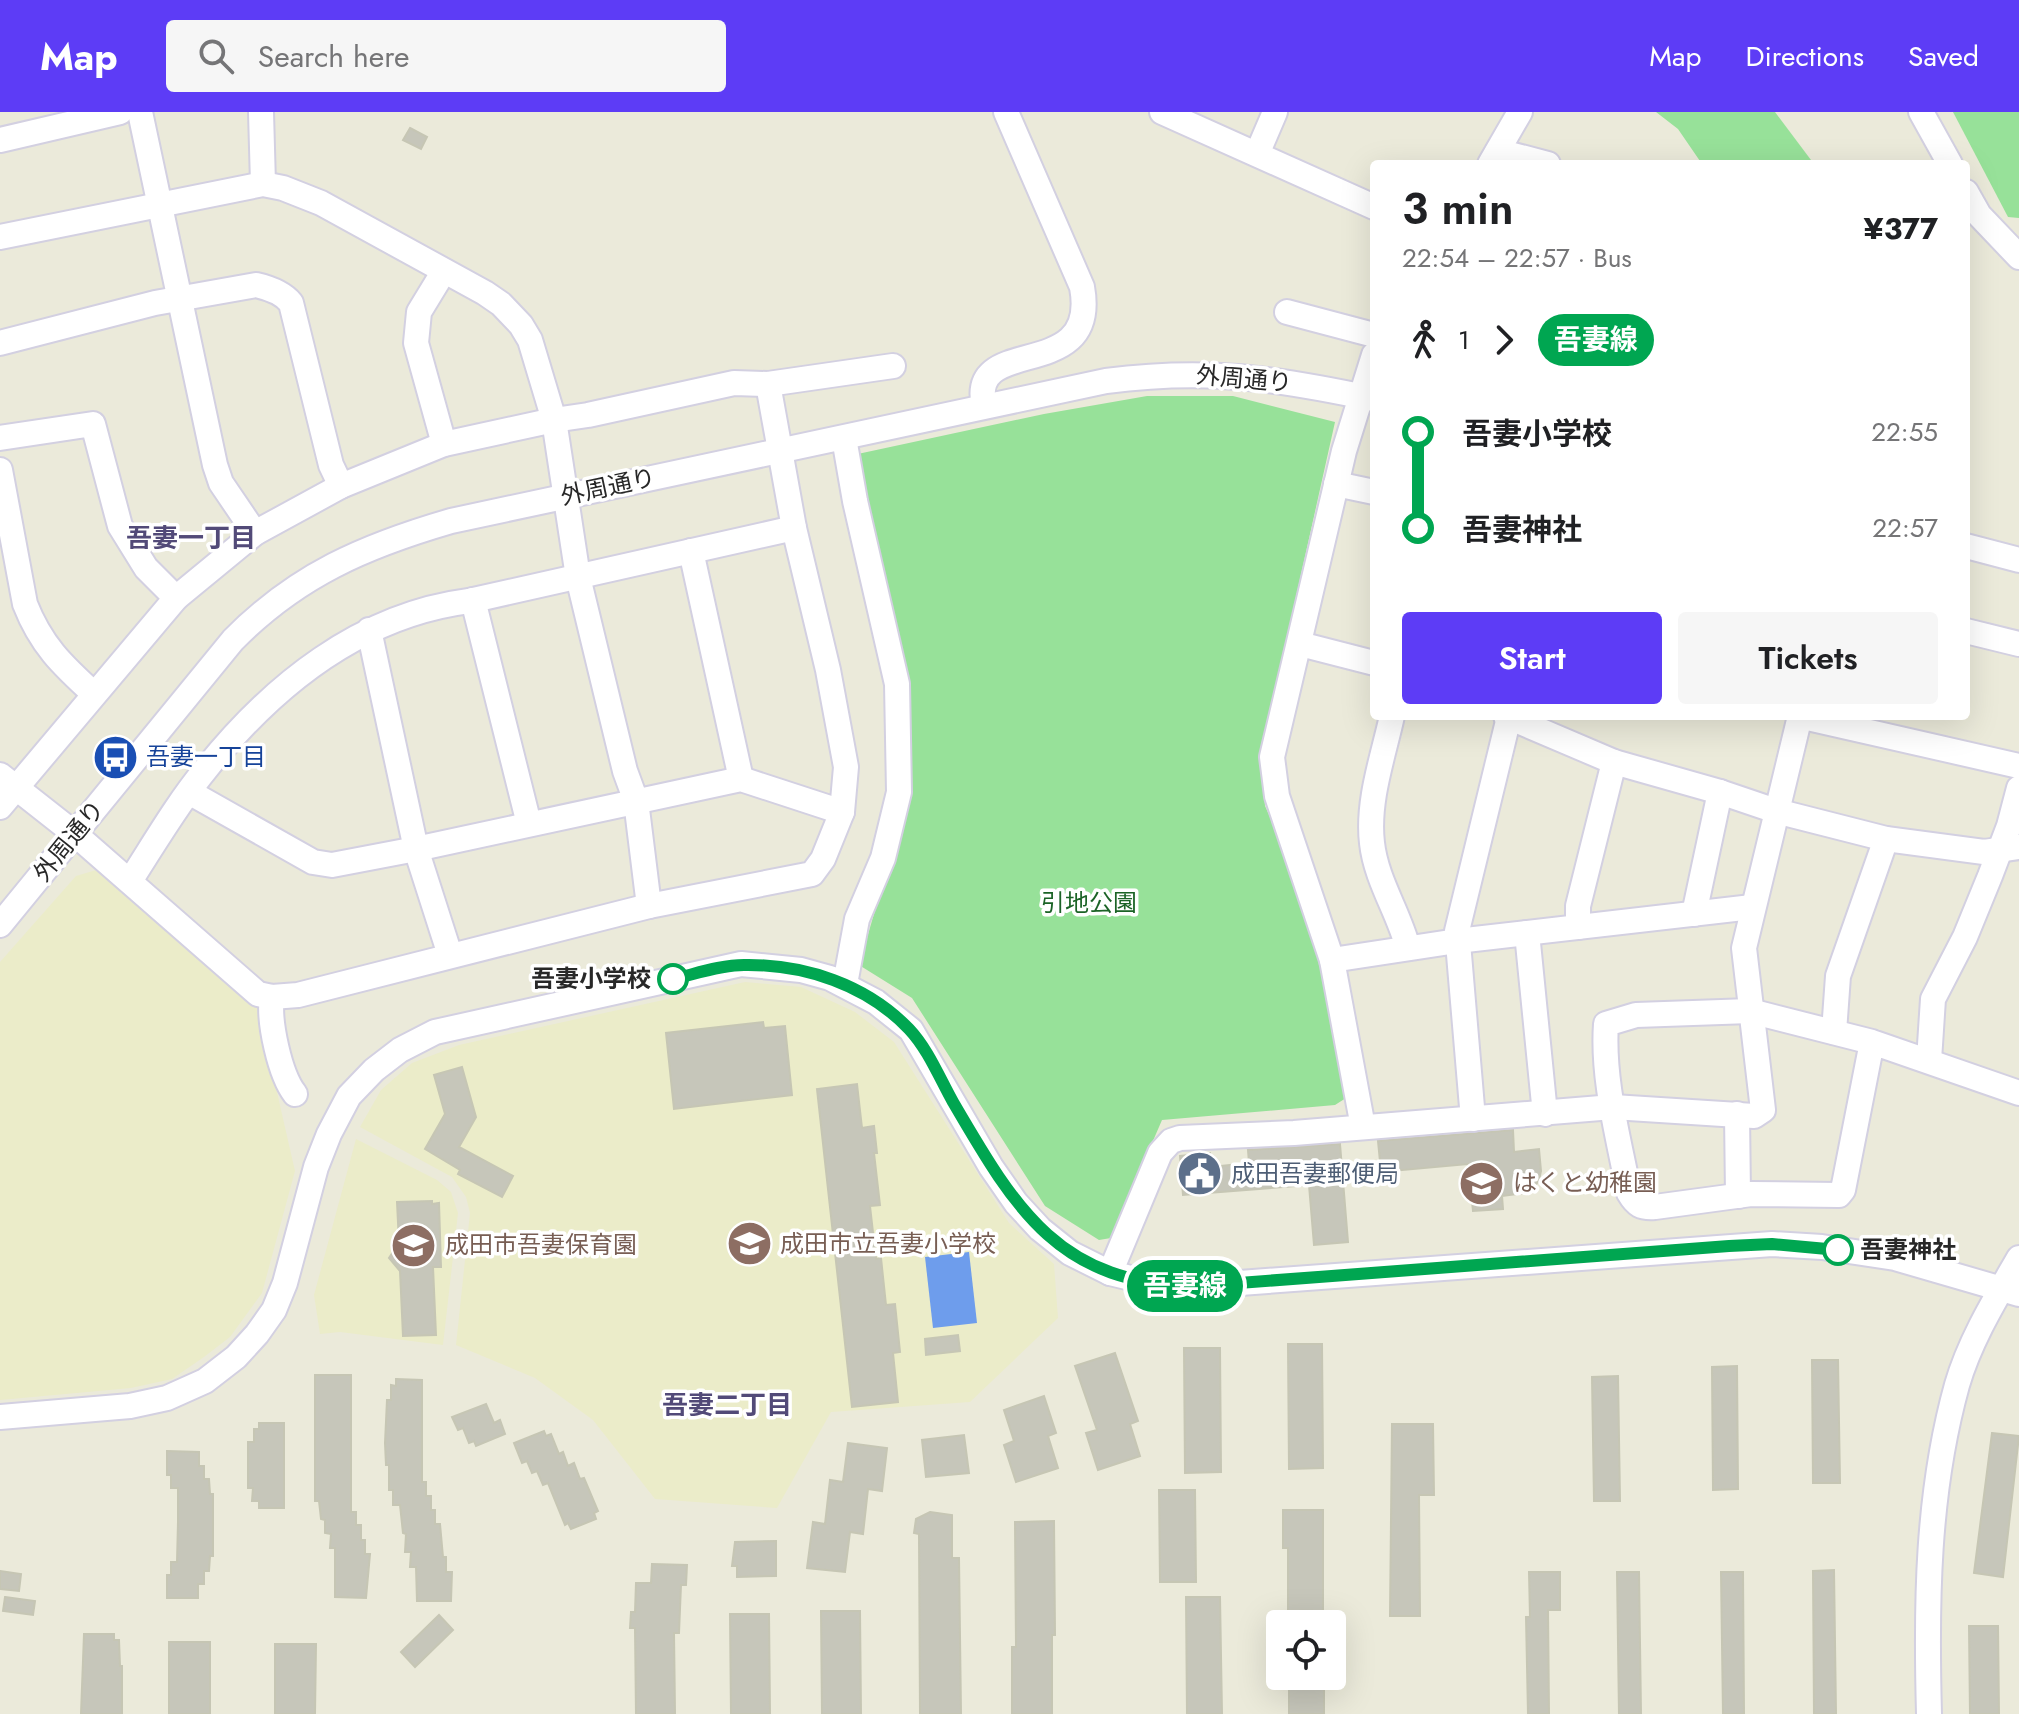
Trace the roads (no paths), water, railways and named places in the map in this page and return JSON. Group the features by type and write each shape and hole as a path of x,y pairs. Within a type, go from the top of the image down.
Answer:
{"street":[{"path":"0,140 120,112"},
{"path":"140,112 215,465 221,483 255,533"},
{"path":"261,112 263,184"},
{"path":"984,406 984,383 990,373 1001,366 1069,342 1079,331 1084,317 1082,287 1006,112"},
{"path":"1162,112 1370,205"},
{"path":"1257,154 1275,112"},
{"path":"1494,158 1520,112"},
{"path":"1921,112 1948,160"},
{"path":"0,237 263,184 283,188 321,203 501,304 521,325 530,340 554,420 578,577 625,771 636,801 649,906"},
{"path":"1970,199 1979,215 2019,257"},
{"path":"444,271 419,312 416,343 444,444"},
{"path":"0,343 155,303 256,285 286,297 296,321 331,465 341,486"},
{"path":"1287,312 1370,334"},
{"path":"0,807 8,781 94,694 176,598 255,533 341,486 444,444 554,420 734,383 768,384 893,366"},
{"name":"外周通り","path":"0,925 233,640 279,597 327,567 399,536 451,521 565,496 1106,381 1185,374 1260,377 1341,390 1367,398"},
{"path":"8,781 75,834 258,994 272,997 298,995 649,906 812,874 823,859 842,812 846,767 828,670 794,528 768,384"},
{"path":"1363,1127 1332,960 1277,796 1272,757 1336,484 1367,398"},
{"path":"0,438 93,424 120,526 146,568 176,598"},
{"path":"844,438 855,501 897,684 899,792 883,858 857,919 845,984"},
{"path":"0,470 25,604 33,624 61,664 94,694"},
{"path":"1336,484 1370,491"},
{"path":"130,881 189,792 254,714 292,679 369,630 436,605 473,600 794,528"},
{"path":"1970,547 2019,560"},
{"path":"691,551 741,779"},
{"path":"473,600 529,824"},
{"path":"369,630 416,849 450,955"},
{"path":"1970,632 2019,644"},
{"path":"1300,644 1370,662"},
{"path":"1391,720 1376,786 1371,821 1372,846 1408,948"},
{"path":"1473,1119 1457,931 1507,720"},
{"path":"1517,720 1614,762 1776,811 1886,839 1965,850 2010,849"},
{"path":"1110,1273 1160,1153 1171,1141 1180,1138 1613,1107 1754,1116 1763,1110 1744,948 1799,720"},
{"path":"1818,720 2019,766"},
{"path":"1578,927 1578,906 1614,762"},
{"path":"189,792 313,862 332,865 741,779 842,812"},
{"path":"1929,1060 1933,999 2010,849 2019,788"},
{"path":"1694,914 1720,792"},
{"path":"1834,1032 1838,976 1886,839"},
{"path":"1332,960 1457,941 1752,907"},
{"path":"1527,933 1545,1114"},
{"path":"0,1417 130,1406 167,1398 205,1381 236,1357 274,1310 285,1283 316,1167 349,1096 374,1070 400,1050 435,1032 741,964 801,970 845,984 876,1002 911,1030 991,1167 1016,1203 1040,1229 1070,1253 1110,1273 1164,1286 1199,1286 1772,1244 1822,1247 1895,1258 2010,1292"},
{"path":"272,997 270,1012 276,1041 287,1084 295,1094"},
{"path":"1872,1042 1843,1190 1839,1195 1738,1196 1644,1208 1636,1205 1629,1193 1613,1107 1606,1024 1636,1015 1750,1011 1872,1042 2019,1093"},
{"path":"1737,1114 1738,1196"},
{"path":"1929,1714 1926,1608 1930,1539 1941,1457 1958,1382 1980,1327 2010,1292 2019,1258"}],"water":[{"path":"969,1252 977,1323 933,1328 925,1257"}],"place":[{"name":"吾妻一丁目","path":"115,757"},
{"name":"吾妻小学校","path":"673,979"},
{"name":"成田吾妻郵便局","path":"1200,1174"},
{"name":"はくと幼稚園","path":"1482,1183"},
{"name":"成田市立吾妻小学校","path":"749,1244"},
{"name":"成田市吾妻保育園","path":"414,1245"},
{"name":"吾妻神社","path":"1838,1250"}],"district":[{"name":"吾妻一丁目","path":"191,538"},
{"name":"吾妻二丁目","path":"727,1405"}],"park label":[{"name":"引地公園","path":"1089,903"}]}
